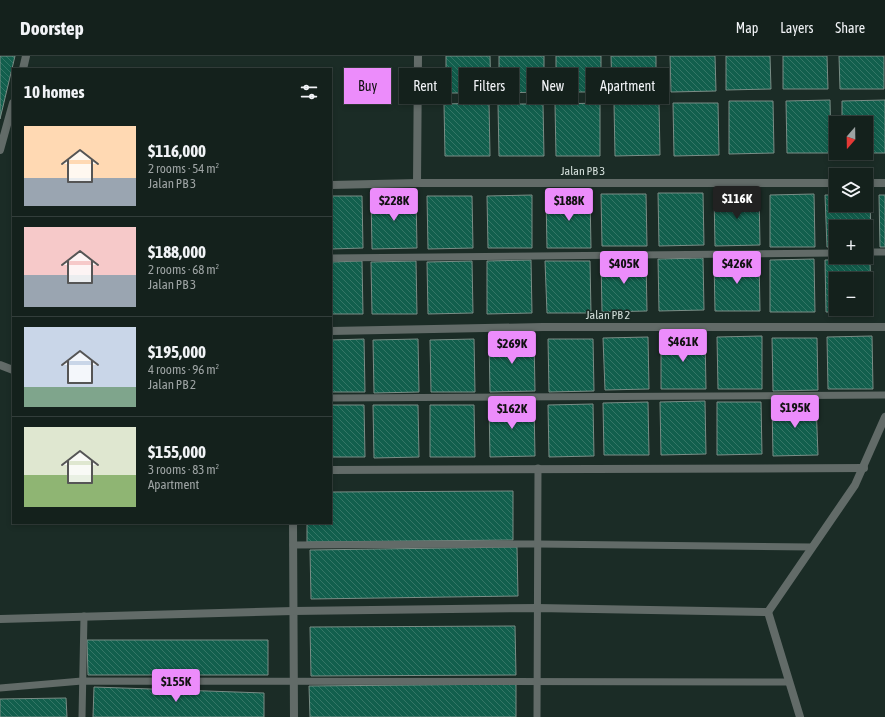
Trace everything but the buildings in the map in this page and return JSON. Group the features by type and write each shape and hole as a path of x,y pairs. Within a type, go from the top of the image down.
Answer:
{"street":[{"path":"23,68 26,56"},
{"path":"417,183 418,56"},
{"path":"0,150 12,107"},
{"name":"Jalan PB 3","path":"332,185 417,183 829,183"},
{"path":"873,183 885,183"},
{"name":"Jalan PB 2","path":"332,331 543,327 885,327"},
{"path":"0,365 12,370"},
{"path":"768,612 812,547 846,501 864,468 885,417"},
{"path":"332,470 538,468 864,468"},
{"path":"293,524 294,717"},
{"path":"0,619 293,611 537,608 768,612"},
{"path":"768,612 800,717"}],"lane":[{"path":"873,252 885,252"},
{"path":"332,258 829,253"},
{"path":"332,398 885,395"},
{"path":"538,468 538,717"},
{"path":"293,545 538,544 812,547"},
{"path":"82,717 84,616"},
{"path":"0,688 82,681 789,682"}]}
